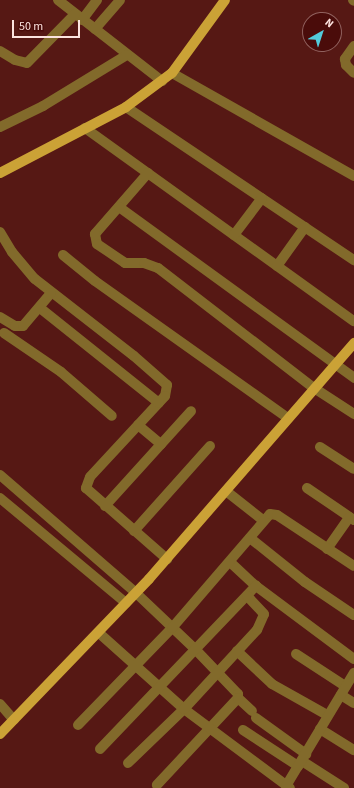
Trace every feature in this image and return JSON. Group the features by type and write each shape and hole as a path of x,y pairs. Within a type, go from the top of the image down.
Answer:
{"main road":[{"path":"0,173 126,106 162,81 172,73 225,0"},
{"path":"0,734 99,633 135,592 167,559 354,343"}],"street":[{"path":"58,0 162,81"},
{"path":"0,51 15,60 27,63 97,0"},
{"path":"95,29 120,0"},
{"path":"354,46 345,60 346,65 354,73"},
{"path":"0,126 49,102 127,55"},
{"path":"172,73 354,176"},
{"path":"126,106 354,260"},
{"path":"84,128 354,321"},
{"path":"148,173 95,234 97,244 125,263 144,262 158,268 314,388 354,414"},
{"path":"234,235 262,198"},
{"path":"118,207 354,378"},
{"path":"277,266 305,227"},
{"path":"0,232 24,268 51,293 134,356 167,385 165,396 87,482 86,488 167,559"},
{"path":"63,254 95,281 288,418"},
{"path":"0,317 10,324 23,326 40,308 51,293"},
{"path":"40,308 159,403"},
{"path":"10,324 2,335 61,372 112,416"},
{"path":"105,506 191,410"},
{"path":"138,425 160,444"},
{"path":"134,531 210,446"},
{"path":"320,447 354,469"},
{"path":"0,475 135,592 218,672 238,694 238,698 254,715 302,760"},
{"path":"307,488 352,518 327,548"},
{"path":"226,491 264,521"},
{"path":"0,498 126,603"},
{"path":"78,724 172,628 270,514 277,515 327,548 353,562"},
{"path":"250,538 305,582 354,615"},
{"path":"230,562 256,586 354,659"},
{"path":"100,749 256,586"},
{"path":"128,763 184,709 237,651 263,619 262,610 247,596"},
{"path":"99,633 137,665 184,709 288,787 327,715 354,673"},
{"path":"237,651 272,684 327,715"},
{"path":"296,654 343,691 354,703"},
{"path":"157,784 238,698"},
{"path":"0,704 14,720"},
{"path":"320,729 354,750"},
{"path":"243,730 302,760 344,788"}]}
